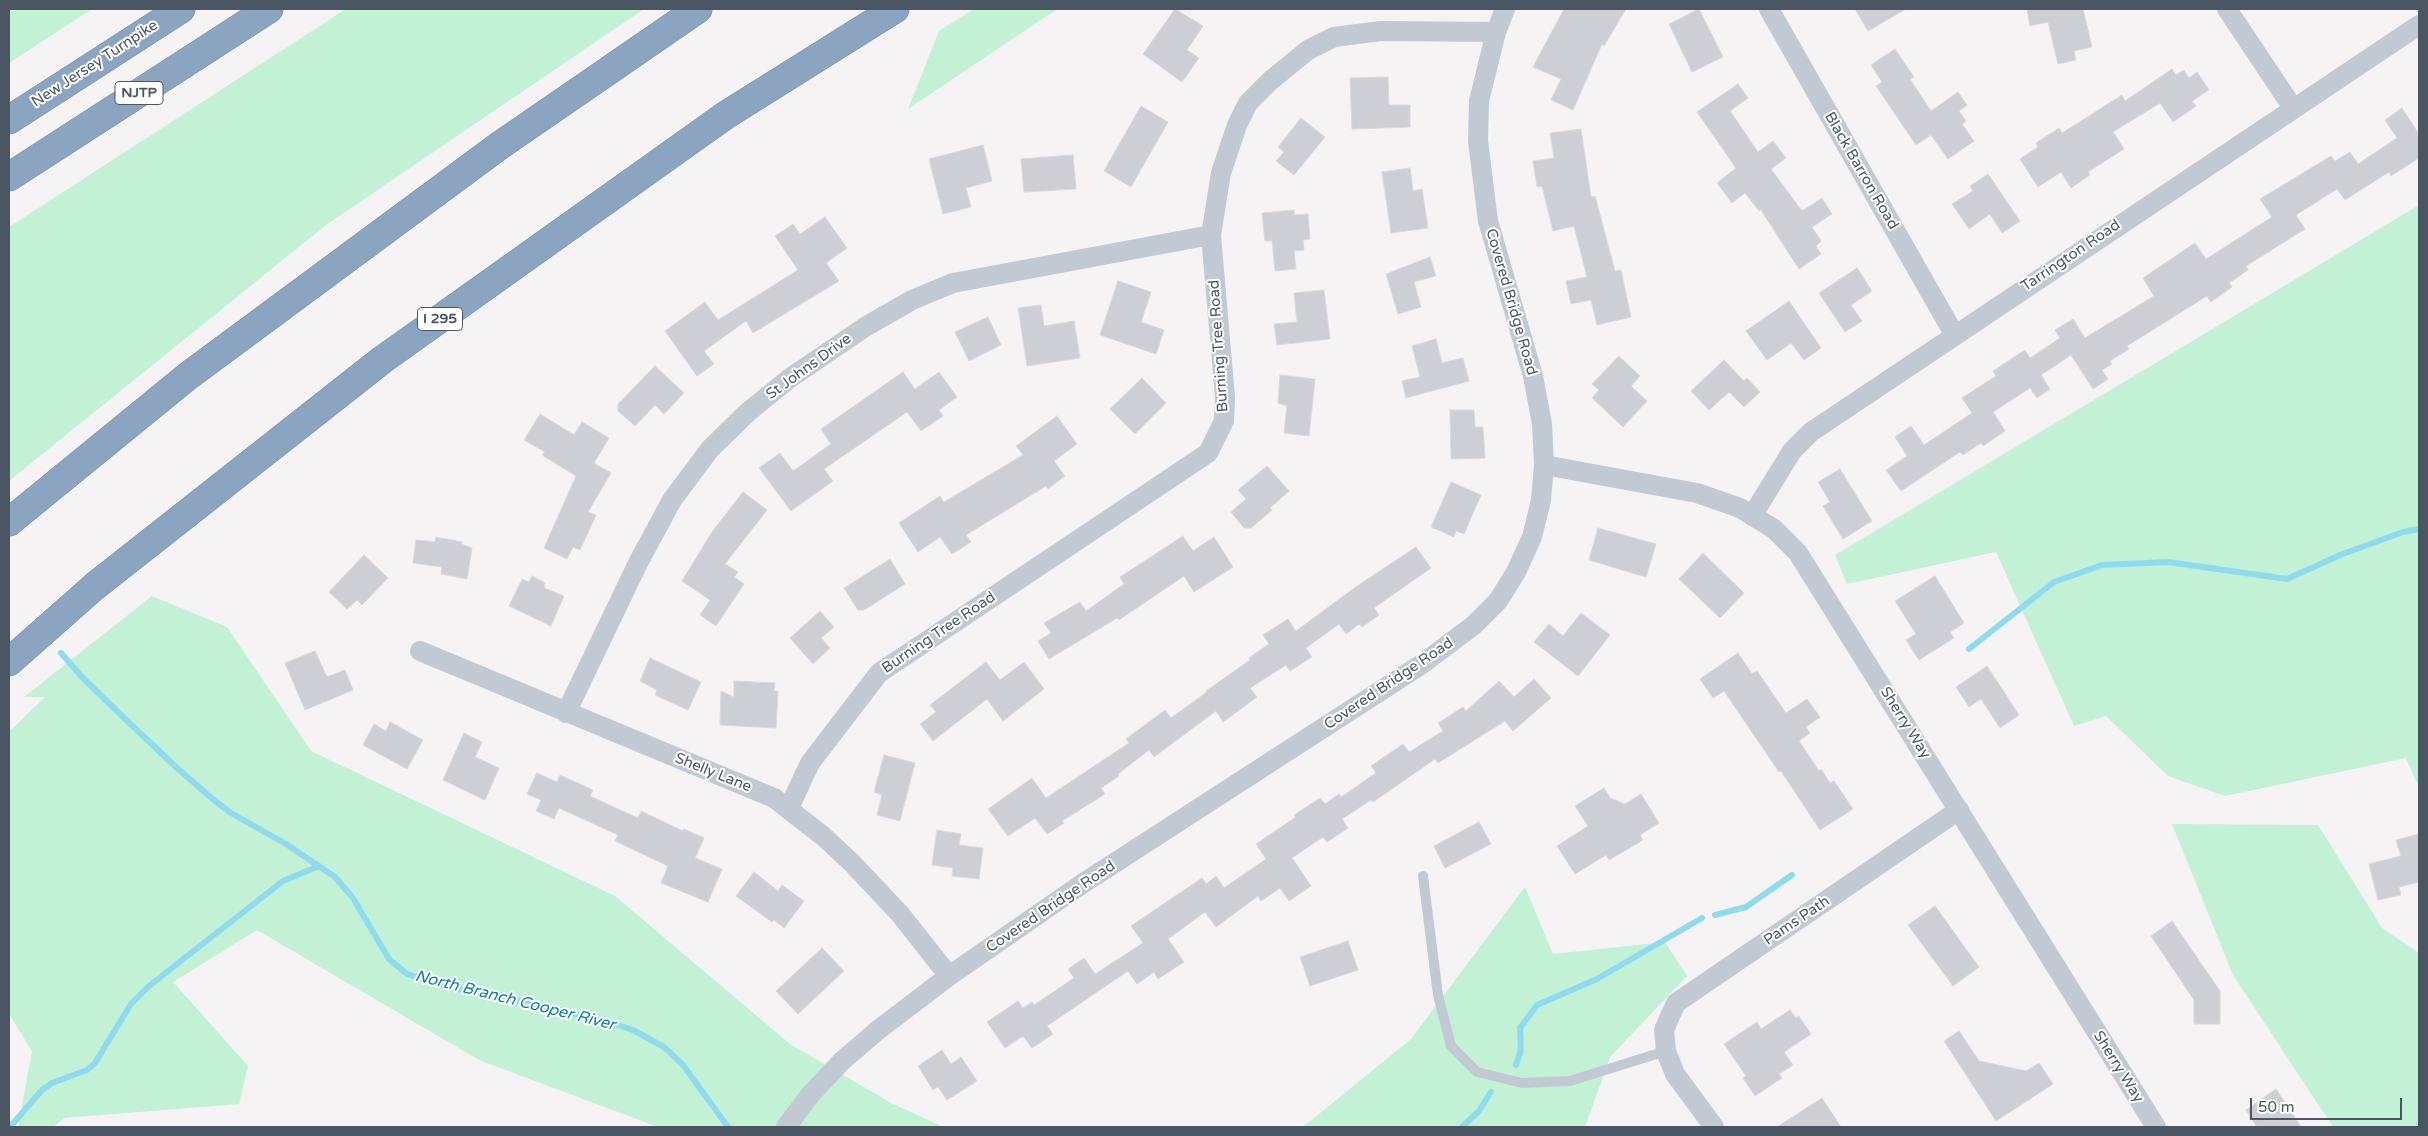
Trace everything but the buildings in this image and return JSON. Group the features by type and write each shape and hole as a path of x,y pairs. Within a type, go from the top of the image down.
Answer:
{"highway":[{"name":"New Jersey Turnpike","path":"9,120 181,9"},
{"name":"NJTP","path":"9,177 269,9"},
{"path":"9,522 204,365 499,146 698,9"},
{"name":"I 295","path":"9,662 95,586 382,360 726,115 895,9"}],"street":[{"name":"Covered Bridge Road","path":"786,1127 810,1095 842,1061 878,1030 949,976 1082,884 1422,664 1474,625 1498,601 1516,572 1532,537 1541,500 1544,464 1542,424 1533,376 1488,221 1478,142 1480,101 1496,32 1505,9"},
{"name":"Black Barron Road","path":"1769,9 1954,334"},
{"path":"2227,9 2293,108"},
{"name":"Tarrington Road","path":"1752,516 1792,451 1811,432 1954,334 2419,25"},
{"name":"Burning Tree Road","path":"789,808 810,763 879,673 1208,453 1224,421 1225,397 1211,235 1221,173 1237,125 1248,103 1270,81 1308,50 1334,37 1381,30 1496,32"},
{"name":"St Johns Drive","path":"566,713 638,563 672,500 710,449 748,412 790,378 872,322 912,300 953,283 1211,235"},
{"name":"Sherry Way","path":"1544,464 1698,493 1740,508 1774,529 1798,553 2156,1127"},
{"name":"Shelly Lane","path":"420,651 774,798 789,808 852,863 894,906 949,976"},
{"name":"Pams Path","path":"1666,1051 1664,1030 1676,1003 1959,810"},
{"path":"1666,1051 1675,1074 1714,1127"}],"lane":[{"path":"1423,876 1438,995 1451,1046 1477,1072 1522,1083 1570,1081 1666,1051"}],"green space":[{"path":"9,9 92,9 9,63"},
{"path":"346,9 644,9 326,225 9,481 9,227"},
{"path":"974,9 1057,9 908,109 939,31"},
{"path":"2419,205 2419,788 2406,758 2225,796 2168,776 2106,716 2074,726 1996,552 1847,584 1835,555"},
{"path":"152,596 227,627 311,751 615,896 790,1044 893,1104 944,1127 658,1127 479,1060 257,930 173,982 248,1066 239,1104 64,1118 53,1127 18,1127 32,1051 9,1014 9,732 45,697 24,697"},
{"path":"2172,824 2318,825 2382,928 2419,953 2419,1127 2333,1127 2233,975"},
{"path":"1525,887 1553,954 1665,942 1687,976 1610,1057 1585,1127 1303,1127 1411,1039"}],"waterway":[{"path":"1969,649 2054,582 2102,565 2168,562 2287,579 2340,555 2403,532 2419,529"},
{"name":"North Branch Cooper River","path":"61,653 82,677 120,714 214,800 231,813 286,844 335,877 353,898 389,959 407,974 447,987 531,1003 633,1030 664,1047 683,1065 728,1127"},
{"path":"10,1127 42,1090 52,1083 87,1070 95,1063 131,1004 149,986 283,881 319,866"},
{"path":"1715,915 1746,907 1792,875"},
{"path":"1516,1065 1521,1050 1520,1028 1537,1005 1597,979 1702,918"},
{"path":"1462,1127 1479,1111 1491,1092"}]}
